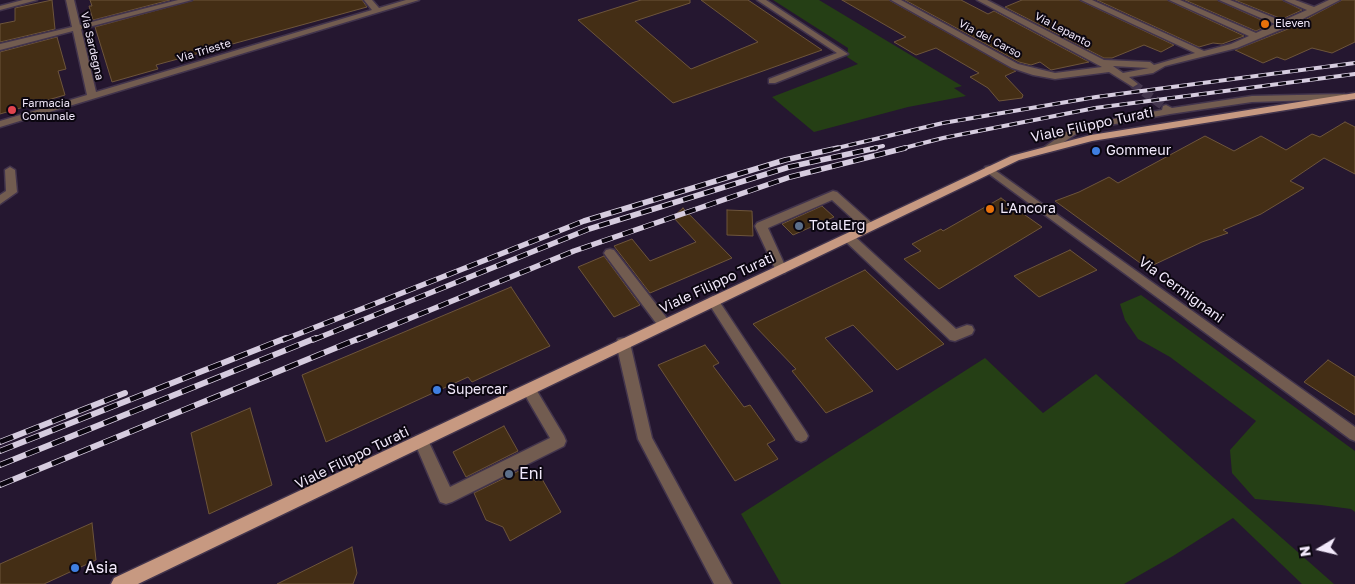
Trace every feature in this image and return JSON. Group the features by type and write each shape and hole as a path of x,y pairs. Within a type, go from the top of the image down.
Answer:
{"main road":[{"name":"Viale Filippo Turati","path":"120,584 1015,158 1048,148 1110,135 1350,97"}],"street":[{"path":"0,8 33,0"},
{"name":"Via Sardegna","path":"70,0 92,97"},
{"path":"0,47 188,0"},
{"path":"368,0 377,11"},
{"name":"Via Trieste","path":"0,124 415,0"},
{"path":"761,0 844,54 772,81"},
{"name":"Via del Carso","path":"895,0 1015,66 1036,73 1055,76 1111,70"},
{"name":"Via Lepanto","path":"980,0 1102,63 1132,84"},
{"path":"1085,0 1204,54"},
{"path":"1173,0 1258,36"},
{"path":"1223,0 1284,25"},
{"path":"1288,0 1315,10"},
{"path":"1102,63 1162,64 1204,54 1258,36 1336,0"},
{"path":"1121,76 1150,71 1162,64"},
{"path":"1048,148 1079,128 1168,110 1252,99 1350,97"},
{"name":"Via Cermignani","path":"989,169 1355,435"},
{"path":"0,200 12,192 10,170"},
{"path":"781,270 761,226 833,196 869,228"},
{"path":"848,237 955,336 967,330"},
{"path":"610,253 664,324"},
{"path":"713,301 802,436"},
{"path":"623,343 646,439 723,584"},
{"path":"422,441 446,497 559,441 529,390"}],"green space":[{"path":"773,0 819,0 962,86 954,88 966,96 908,107 814,132 772,97 858,64 847,57 848,48"},
{"path":"1141,295 1355,451 1355,512 1351,509 1321,505 1255,499 1232,473 1230,450 1256,421 1170,357 1138,339 1125,320 1120,304"},
{"path":"985,358 1043,413 1096,374 1334,584 1302,584 1233,518 1124,584 781,584 741,514"}],"building":[{"path":"52,0 55,29 0,42 0,24 15,21 15,8"},
{"path":"90,0 170,0 93,20 89,6 92,6"},
{"path":"194,0 362,0 367,7 156,65 158,69 112,82 95,27"},
{"path":"641,0 690,0 690,3 635,21 691,69 758,42 701,0 748,0 822,50 673,103 578,20"},
{"path":"842,0 889,0 1016,71 1005,76 1023,95 1022,98 999,101 988,88 970,77 979,73 936,48 916,55 894,42 906,37"},
{"path":"905,0 961,0 988,14 994,11 1089,62 1051,70 1040,62 1031,65 1019,62"},
{"path":"1022,0 1079,0 1174,45 1161,52 1144,45 1112,58 1104,58 1005,7"},
{"path":"1097,0 1167,0 1244,36 1222,44 1213,43 1199,47"},
{"path":"1185,0 1217,0 1270,24 1256,31"},
{"path":"1235,0 1282,0 1302,10 1282,19"},
{"path":"1342,0 1355,0 1355,42 1332,53 1312,48 1285,60 1277,57 1263,63 1235,50 1288,29"},
{"path":"57,37 66,69 58,71 65,95 0,114 0,52"},
{"path":"1345,122 1355,127 1355,174 1324,158 1290,181 1304,188 1261,214 1223,230 1228,233 1202,242 1147,268 1055,201 1079,192 1109,177 1118,183 1205,136 1234,151 1261,136 1286,150 1312,134 1320,137"},
{"path":"1001,198 1042,227 939,289 904,259 921,251 912,244 941,229 943,231"},
{"path":"822,206 834,217 793,235 782,224"},
{"path":"683,208 732,258 650,293 614,246 632,239 650,261 696,242 673,217"},
{"path":"727,210 752,211 753,236 727,235"},
{"path":"1070,250 1097,270 1039,297 1014,276"},
{"path":"604,256 640,305 614,317 578,267"},
{"path":"865,270 944,344 897,370 853,325 825,338 873,391 826,413 792,371 796,369 753,324"},
{"path":"511,287 550,346 472,382 468,377 326,442 302,375"},
{"path":"705,345 719,363 713,366 744,407 750,405 775,440 767,444 778,459 735,481 658,365"},
{"path":"1328,360 1355,377 1355,415 1304,382"},
{"path":"250,408 272,485 209,514 191,433"},
{"path":"504,426 518,451 466,477 453,452"},
{"path":"527,467 535,481 542,479 561,512 510,541 503,527 486,520 474,493"},
{"path":"92,523 96,560 44,584 0,584 0,564"},
{"path":"352,547 357,573 353,584 277,584"}],"tunnel":[{"path":"1133,84 1166,108"}],"railway":[{"path":"833,149 943,123 1096,97 1355,63"},
{"path":"900,149 943,138 1095,108 1355,74"},
{"path":"870,149 883,146"},
{"path":"283,340 584,221 785,160 838,148"},
{"path":"313,340 589,229 789,167 876,148"},
{"path":"357,340 574,251 790,177 905,148"},
{"path":"0,451 286,338"},
{"path":"0,465 316,338"},
{"path":"0,485 360,338"},
{"path":"0,442 125,393"}],"place":[{"name":"Eleven","path":"1265,24"},
{"name":"Farmacia Comunale","path":"12,110"},
{"name":"Gommeur","path":"1096,151"},
{"name":"L'Ancora","path":"990,209"},
{"name":"TotalErg","path":"799,226"},
{"name":"Supercar","path":"437,390"},
{"name":"Eni","path":"509,474"},
{"name":"Asia","path":"75,568"}]}
